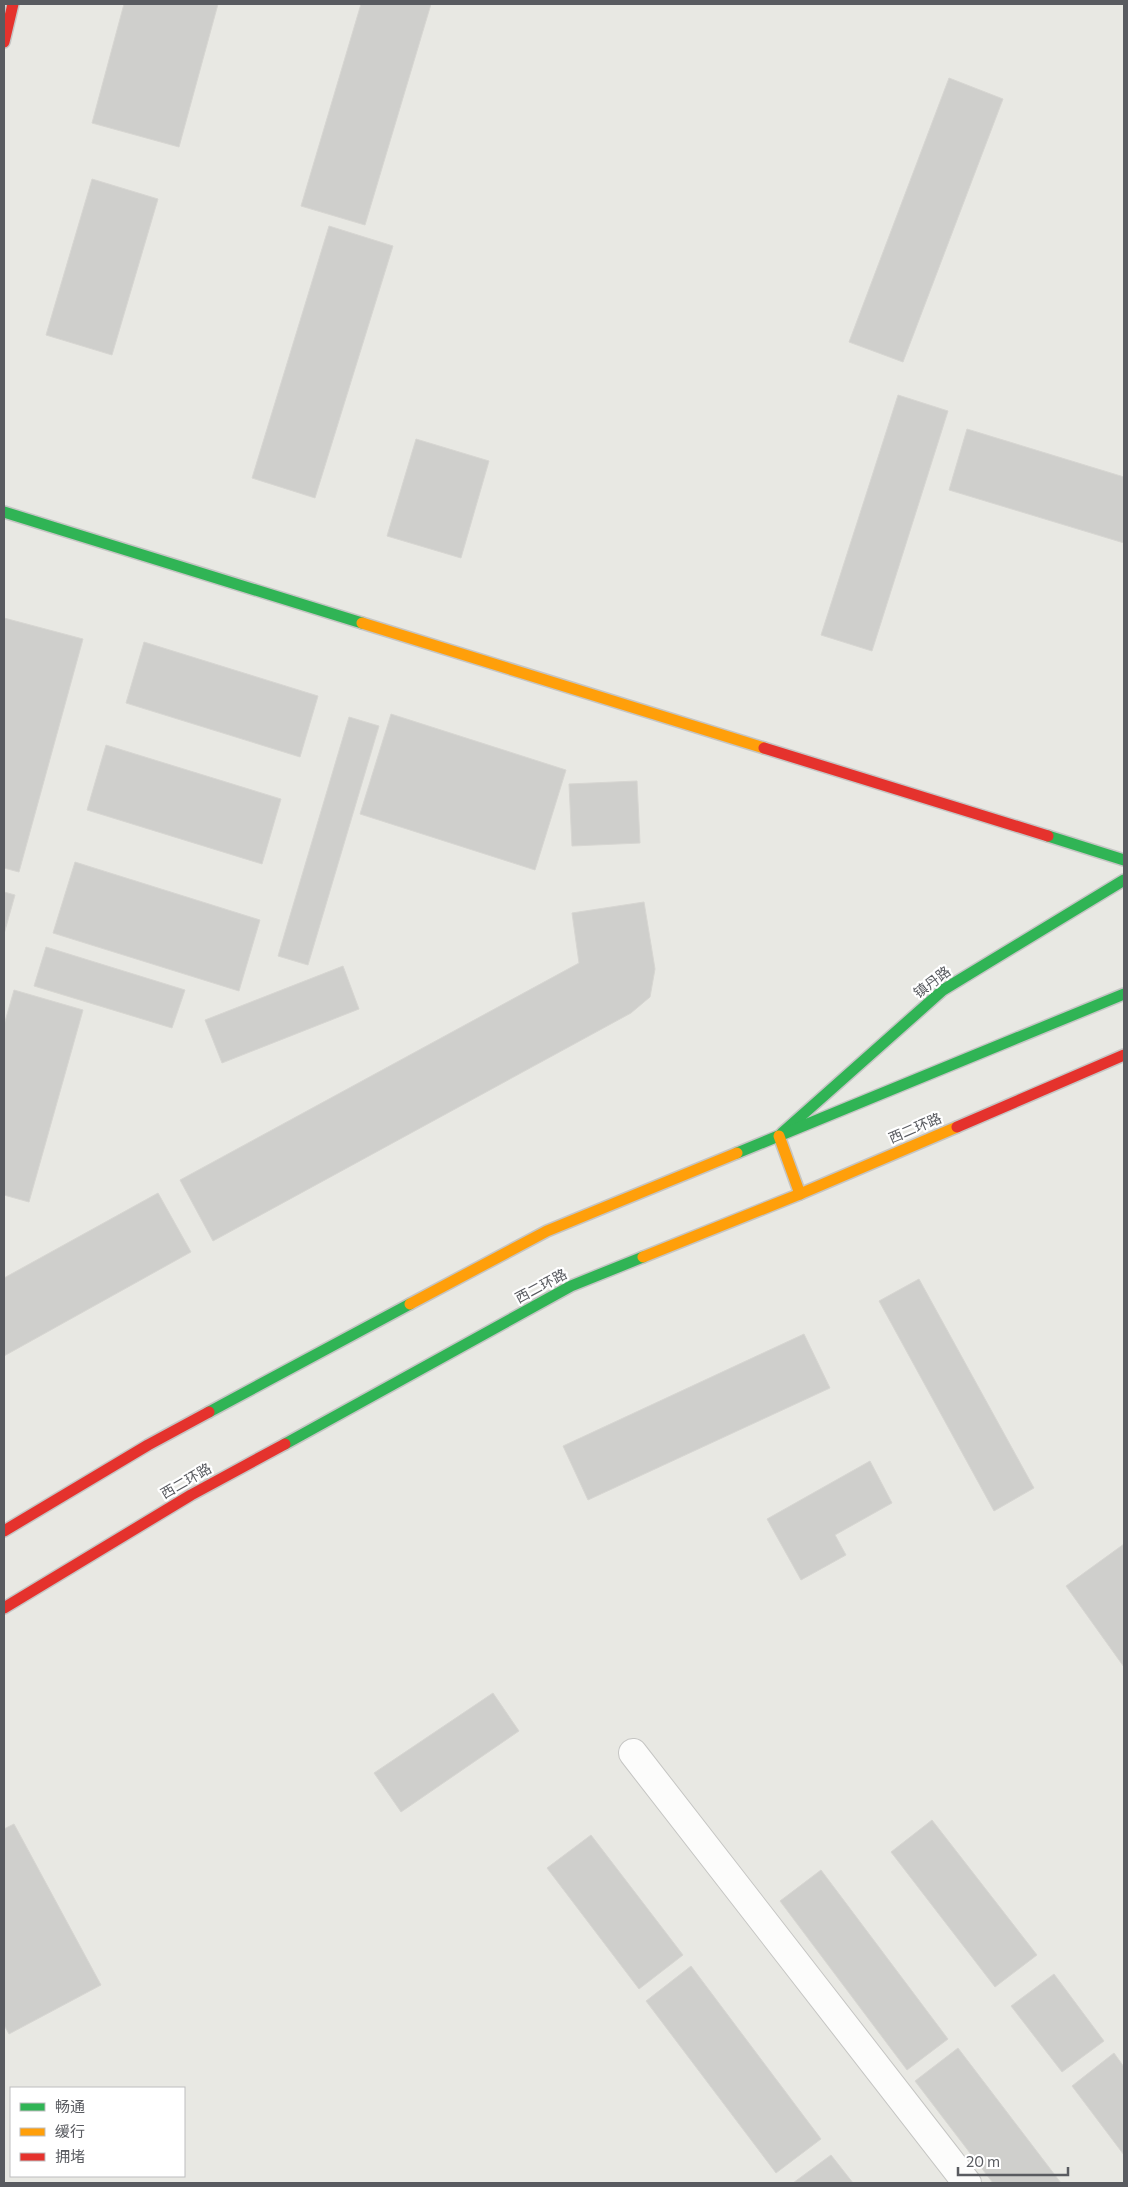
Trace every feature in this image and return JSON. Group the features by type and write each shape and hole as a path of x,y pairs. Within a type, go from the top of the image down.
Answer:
{"main road":[{"path":"4,42 13,4"},
{"path":"4,512 1124,860"},
{"name":"镇丹路","path":"778,1136 943,990 1124,880"},
{"path":"4,1531 148,1445 547,1231 1124,994"},
{"name":"西二环路","path":"4,1608 191,1494 571,1286 800,1194 1124,1055"},
{"path":"778,1136 800,1194"}],"street":[{"path":"633,1753 966,2183"}],"building":[{"path":"124,4 218,4 179,147 92,123"},
{"path":"361,4 431,4 365,225 301,206"},
{"path":"949,78 1003,99 903,362 849,342"},
{"path":"92,179 158,199 112,355 46,335"},
{"path":"329,226 393,246 315,498 252,478"},
{"path":"898,395 948,411 872,651 821,635"},
{"path":"967,429 1124,477 1124,543 949,490"},
{"path":"416,439 489,461 461,558 387,536"},
{"path":"4,618 83,639 19,872 4,868"},
{"path":"144,642 318,696 300,757 126,703"},
{"path":"391,714 566,770 535,870 360,814"},
{"path":"349,717 379,726 308,965 278,956"},
{"path":"106,745 281,799 262,864 87,810"},
{"path":"637,781 640,843 572,846 569,784"},
{"path":"75,862 260,920 239,991 53,933"},
{"path":"4,892 15,895 4,934"},
{"path":"644,902 655,969 650,997 631,1013 213,1241 180,1180 579,963 572,913"},
{"path":"46,947 185,990 172,1028 34,986"},
{"path":"343,966 359,1009 222,1063 205,1020"},
{"path":"14,990 83,1010 29,1202 4,1195 4,1025"},
{"path":"158,1193 191,1252 4,1356 4,1278"},
{"path":"919,1279 1034,1488 994,1511 879,1301"},
{"path":"804,1334 830,1388 588,1500 563,1446"},
{"path":"870,1461 892,1503 835,1535 846,1555 801,1580 767,1519"},
{"path":"1124,1544 1124,1667 1066,1586"},
{"path":"493,1693 519,1731 401,1812 374,1773"},
{"path":"932,1820 1037,1955 995,1987 891,1852"},
{"path":"14,1824 101,1985 9,2034 4,2025 4,1829"},
{"path":"591,1835 683,1955 639,1989 547,1868"},
{"path":"821,1870 948,2039 907,2070 780,1901"},
{"path":"691,1966 821,2139 776,2173 646,2001"},
{"path":"1054,1974 1104,2041 1062,2072 1011,2006"},
{"path":"958,2048 1061,2183 993,2183 915,2081"},
{"path":"1114,2053 1124,2067 1124,2155 1072,2086"},
{"path":"831,2155 853,2183 793,2183"}],"traffic: fast":[{"path":"4,512 362,623"},
{"path":"1048,836 1124,860"},
{"path":"782,1133 943,990 1124,880"},
{"path":"737,1153 1124,994"},
{"path":"285,1444 571,1286 643,1257"},
{"path":"209,1412 410,1304"}],"traffic: slow":[{"path":"362,623 764,748"},
{"path":"643,1257 800,1194 957,1127"},
{"path":"779,1136 800,1194"},
{"path":"410,1304 547,1231 737,1153"}],"traffic: jam":[{"path":"4,42 13,4"},
{"path":"764,748 1048,836"},
{"path":"957,1127 1124,1055"},
{"path":"4,1531 148,1445 209,1412"},
{"path":"4,1608 191,1495 285,1444"}]}
